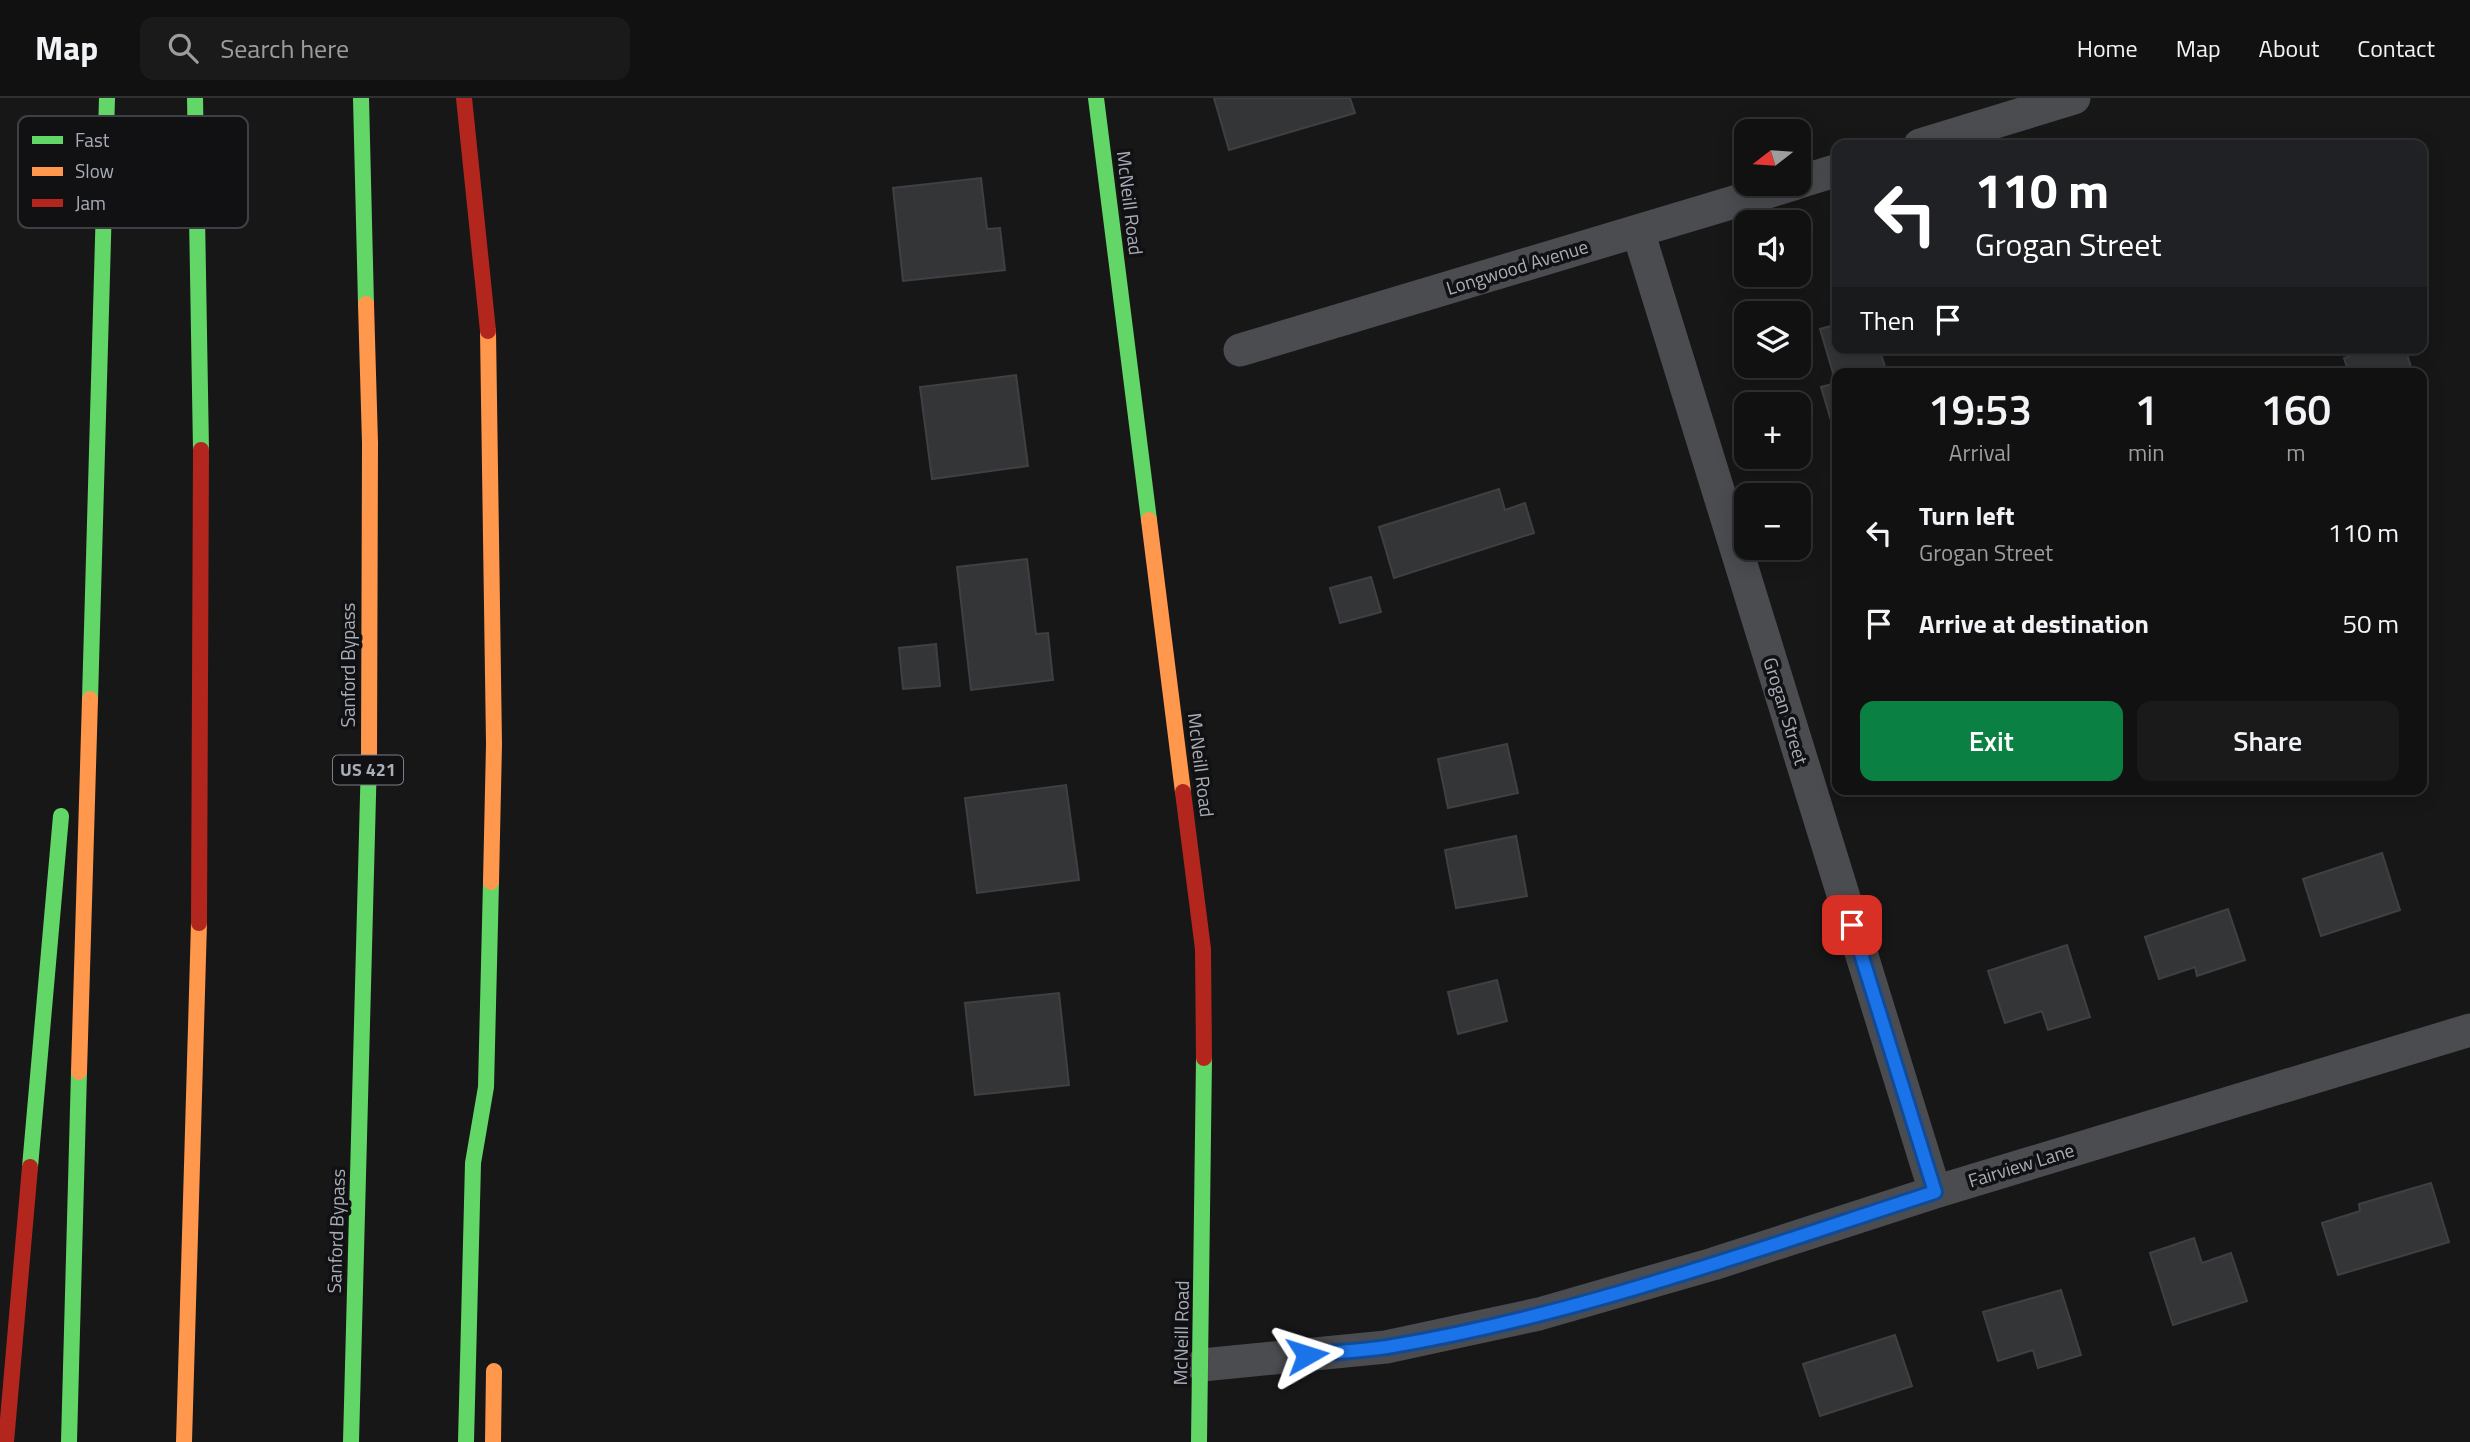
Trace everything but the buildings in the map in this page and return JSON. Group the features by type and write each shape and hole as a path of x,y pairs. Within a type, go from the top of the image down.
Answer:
{"main road":[{"path":"106,116 107,98"},
{"path":"195,98 195,116"},
{"name":"Sanford Bypass","path":"351,1442 368,856 370,443 361,98"},
{"path":"464,98 491,356 494,744 486,1087 473,1163 466,1442"},
{"name":"McNeill Road","path":"1096,98 1203,949 1202,1365 1199,1442"},
{"path":"69,1442 103,228"},
{"path":"184,1442 199,981 202,488 197,228"},
{"path":"75,689 90,639"},
{"path":"6,1442 63,798"},
{"path":"486,1087 493,1138"},
{"path":"493,1442 495,1360"}],"street":[{"path":"1936,140 2074,98"},
{"path":"1811,178 1832,172"},
{"name":"Longwood Avenue","path":"1240,349 1754,196"},
{"name":"Grogan Street","path":"1638,231 1935,1192"},
{"name":"Fairview Lane","path":"1202,1365 1386,1347 1539,1314 1713,1264 1935,1192 2470,1030"}],"traffic: fast":[{"path":"106,116 107,98"},
{"path":"195,98 195,116"},
{"path":"361,98 366,304"},
{"path":"1096,98 1149,520"},
{"path":"90,699 103,228"},
{"path":"197,228 201,450"},
{"path":"351,1442 369,758"},
{"path":"30,1167 61,816"},
{"path":"466,1442 473,1163 486,1087 491,882"},
{"path":"1199,1442 1204,1058"},
{"path":"69,1442 79,1072"}],"traffic: slow":[{"path":"366,304 370,443 369,758"},
{"path":"488,331 494,744 491,882"},
{"path":"1149,520 1183,792"},
{"path":"79,1072 90,699"},
{"path":"184,1442 199,923"},
{"path":"493,1442 494,1371"}],"traffic: jam":[{"path":"464,98 488,331"},
{"path":"199,923 201,450"},
{"path":"1183,792 1203,949 1204,1058"},
{"path":"6,1442 30,1167"}],"route":[{"path":"1307,1355 1386,1347 1539,1314 1713,1264 1935,1192 1852,925"}]}
